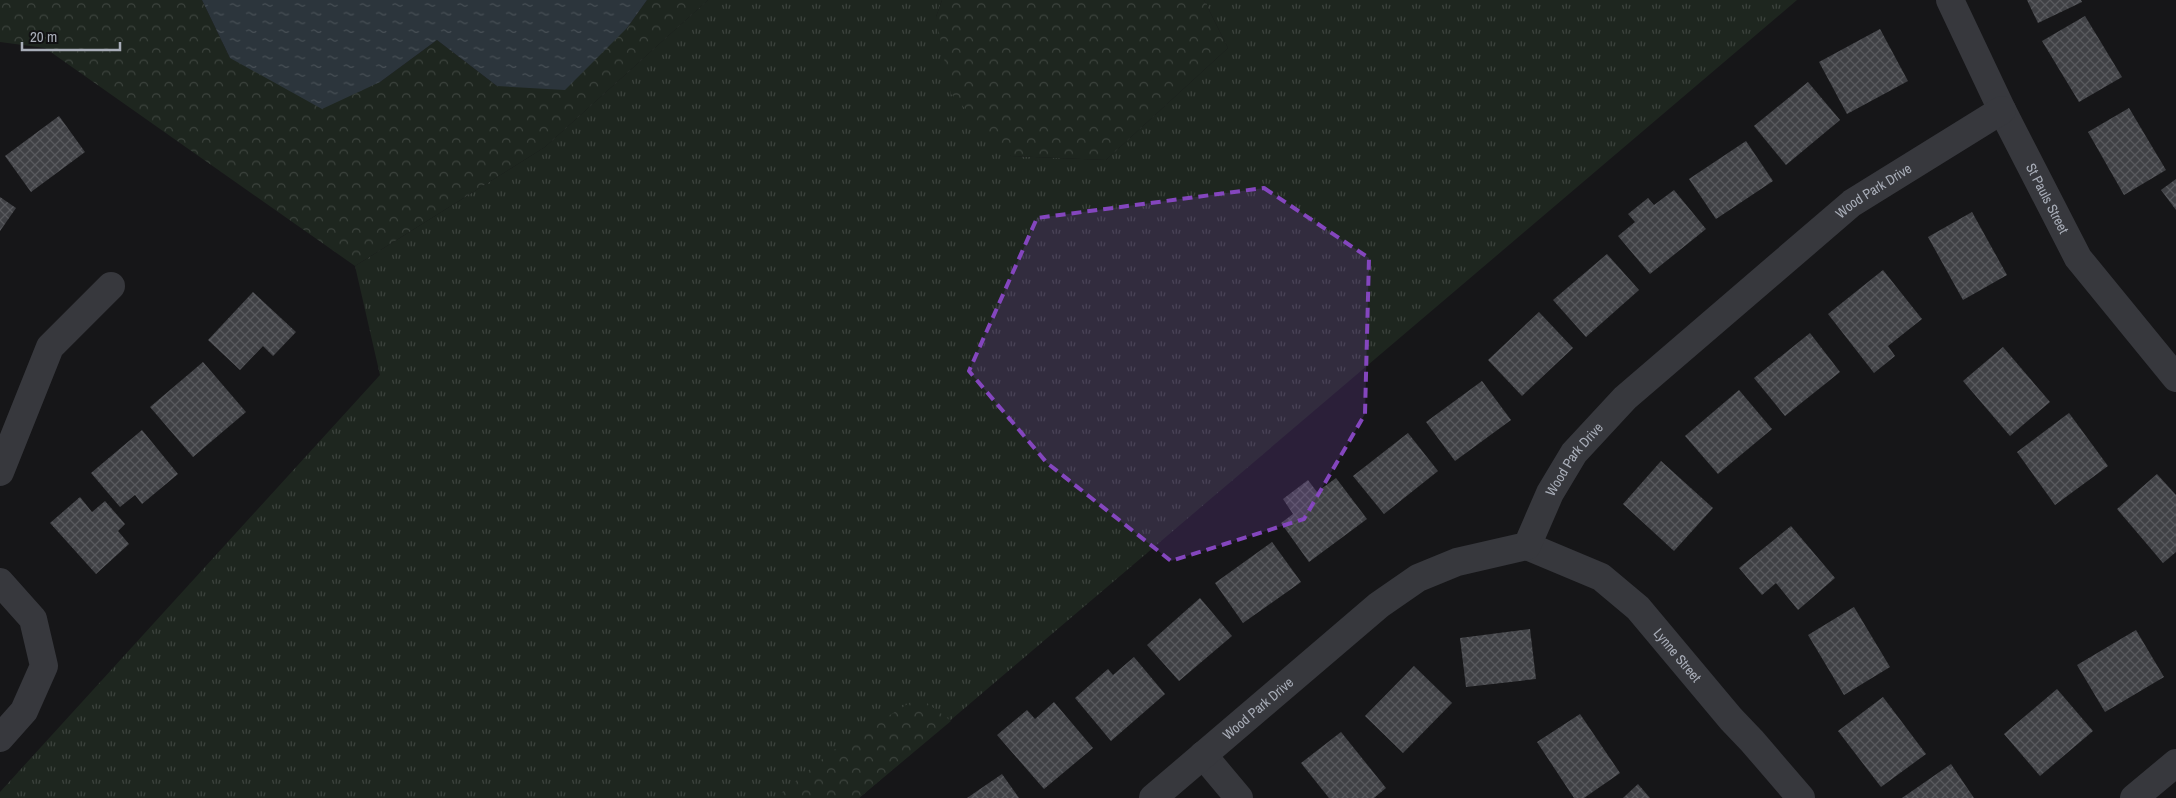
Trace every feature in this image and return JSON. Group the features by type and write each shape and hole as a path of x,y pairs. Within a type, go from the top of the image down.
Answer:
{"street":[{"name":"St Pauls Street","path":"1950,0 2002,110 2078,258 2176,378"},
{"name":"Wood Park Drive","path":"1153,798 1379,605 1418,578 1457,562 1527,546 1550,493 1574,453 1625,398 1852,203 2002,110"},
{"path":"0,472 50,347 110,286"},
{"name":"Lynne Street","path":"1527,546 1601,577 1638,608 1731,719 1752,740 1801,798"},
{"path":"0,582 34,619 44,666 24,711 0,738"},
{"path":"1203,756 1239,798"},
{"path":"2134,798 2176,763"}],"highlighted area":[{"path":"1264,188 1369,258 1365,414 1304,519 1171,561 1047,463 969,371 1037,218"}],"green space":[{"path":"0,0 202,0 230,58 380,82 437,40 497,86 627,28 647,0 708,0 545,147 355,266 45,48 0,42"},
{"path":"708,0 942,0 936,17 1011,156 1106,160 1228,48 1204,0 1797,0 859,798 0,798 0,792 380,375 355,266 545,147"},
{"path":"942,0 1204,0 1228,48 1106,160 1011,156 951,94 936,17"},
{"path":"919,697 951,721 859,798 775,798 832,751"}],"water":[{"path":"202,0 647,0 627,28 565,90 497,86 437,40 380,82 322,109 230,58"}],"building":[{"path":"2027,0 2081,0 2082,2 2038,23"},
{"path":"2085,16 2122,77 2079,102 2042,41"},
{"path":"1880,29 1908,81 1847,114 1819,62"},
{"path":"1808,82 1840,120 1786,165 1754,126"},
{"path":"2129,108 2166,170 2124,195 2088,132"},
{"path":"59,116 85,152 31,192 5,156"},
{"path":"1746,141 1773,181 1716,219 1689,179"},
{"path":"2176,179 2176,210 2161,190"},
{"path":"1674,190 1706,229 1650,274 1618,236 1635,222 1628,214 1648,198 1654,205"},
{"path":"0,197 16,208 0,231"},
{"path":"1972,212 2007,275 1963,300 1928,237"},
{"path":"1607,254 1639,290 1586,337 1553,300"},
{"path":"1883,270 1922,319 1888,346 1895,356 1874,373 1828,314"},
{"path":"253,292 296,332 273,356 263,346 240,370 208,340"},
{"path":"1539,312 1573,348 1522,396 1488,360"},
{"path":"1810,333 1840,372 1785,416 1754,378"},
{"path":"2003,347 2050,402 2010,436 1963,381"},
{"path":"203,362 246,412 193,457 150,407"},
{"path":"1482,381 1511,420 1455,461 1426,422"},
{"path":"1739,390 1772,429 1718,474 1685,436"},
{"path":"2069,413 2108,466 2055,505 2017,452"},
{"path":"142,430 178,474 142,504 135,495 120,507 91,473"},
{"path":"1408,433 1438,471 1384,514 1353,476"},
{"path":"1661,461 1713,508 1674,551 1623,504"},
{"path":"2157,474 2176,495 2176,552 2163,563 2117,509"},
{"path":"1336,478 1367,519 1309,562 1281,523 1293,514 1283,499 1308,480 1317,492"},
{"path":"80,497 92,512 105,501 125,524 118,531 129,544 96,574 50,523"},
{"path":"1791,526 1835,578 1798,610 1776,583 1762,595 1739,568"},
{"path":"1272,542 1301,582 1243,623 1215,583"},
{"path":"1200,598 1232,636 1179,681 1147,645"},
{"path":"1854,607 1890,667 1844,695 1808,635"},
{"path":"1530,629 1536,679 1466,687 1460,638"},
{"path":"2136,630 2164,677 2105,712 2077,665"},
{"path":"1134,657 1165,694 1111,741 1075,698 1108,669 1113,675"},
{"path":"1414,666 1452,703 1403,753 1365,716"},
{"path":"2057,689 2093,731 2040,776 2004,734"},
{"path":"1883,697 1926,754 1881,787 1838,731"},
{"path":"1054,702 1093,748 1044,789 997,735 1027,710 1035,719"},
{"path":"1580,714 1620,773 1584,798 1574,798 1537,742"},
{"path":"1341,732 1386,788 1374,798 1329,798 1301,763"},
{"path":"1951,764 1974,798 1902,798"},
{"path":"1002,774 1019,798 967,798"},
{"path":"1638,784 1650,798 1623,798"}]}
